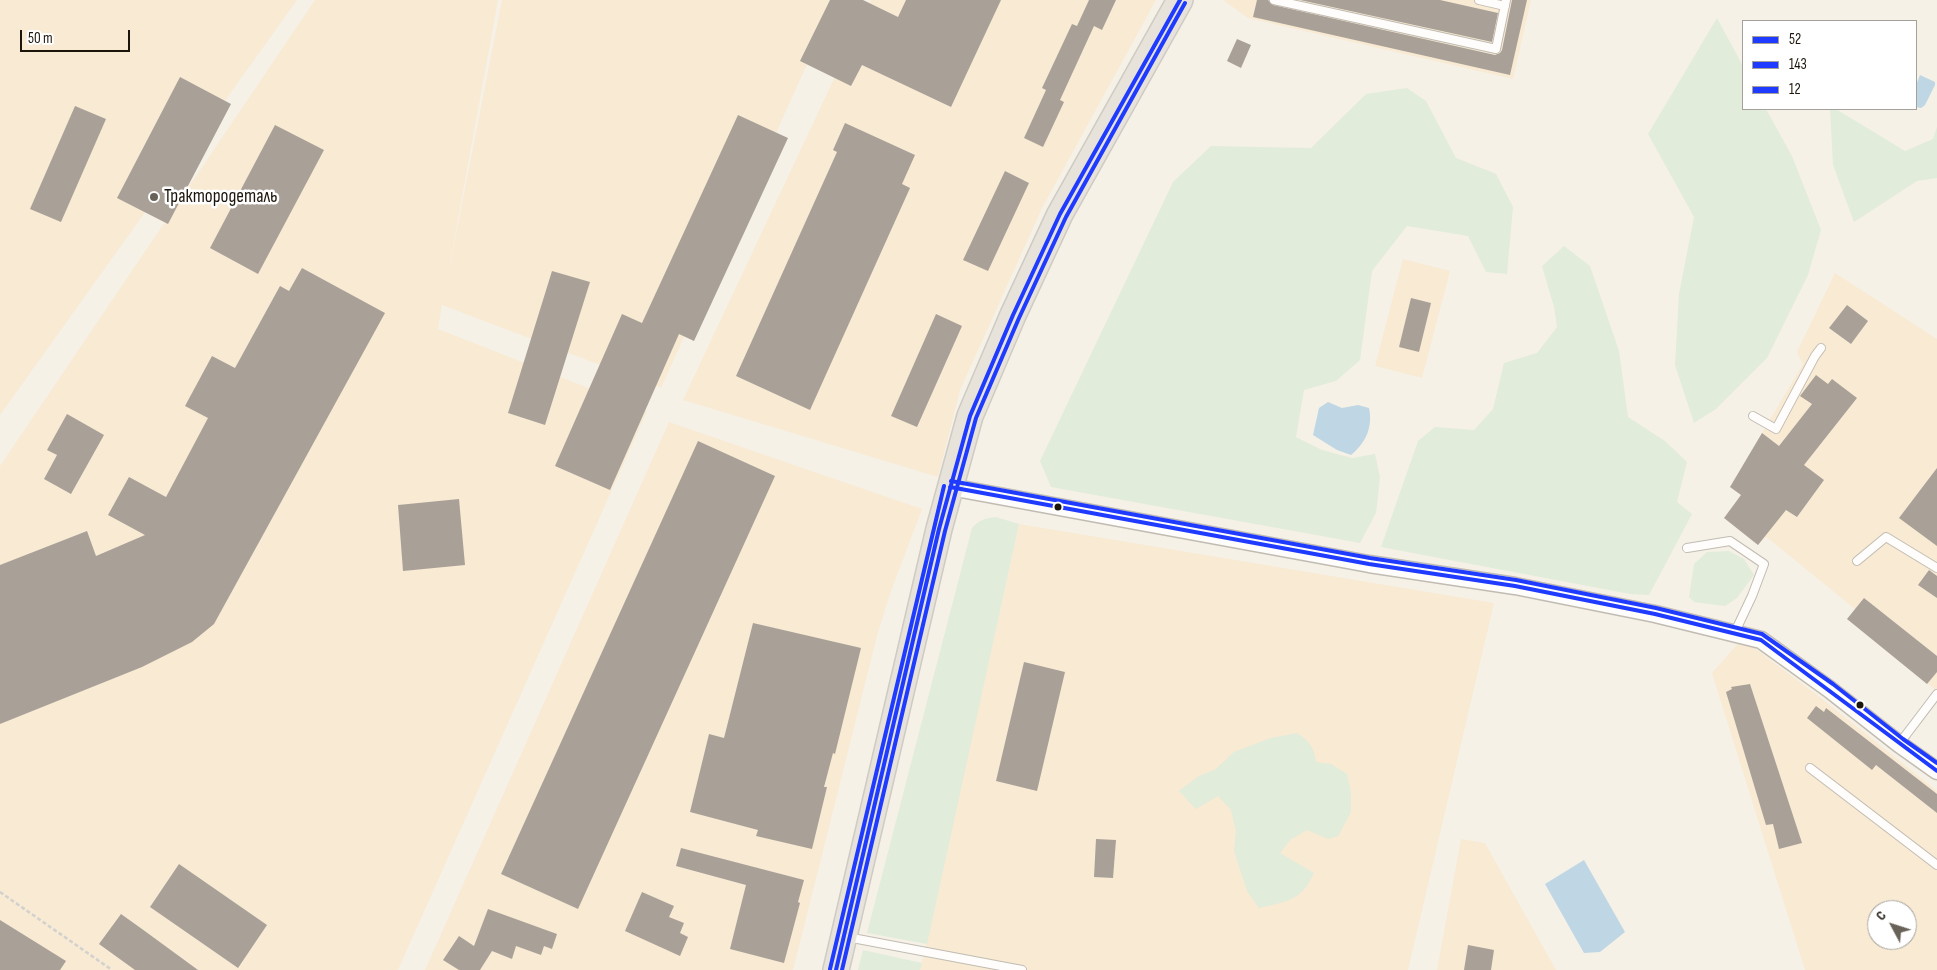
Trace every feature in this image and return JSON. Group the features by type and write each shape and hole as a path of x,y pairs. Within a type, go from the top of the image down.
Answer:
{"main road":[{"path":"836,970 950,488 970,416 1013,315 1060,214 1180,0"}],"street":[{"path":"950,488 1369,564 1515,586 1655,614 1761,640 1830,689 1899,744 1937,771"}],"lane":[{"path":"1274,0 1496,49 1505,3 1479,0"},
{"path":"1752,416 1776,430 1821,348"},
{"path":"1857,561 1886,537 1937,568"},
{"path":"1687,548 1730,541 1764,564 1752,596 1734,634"},
{"path":"1899,744 1937,694"},
{"path":"1810,768 1937,865"},
{"path":"845,936 1022,970"}],"path":[{"path":"0,892 112,970"}],"shaded area":[{"path":"0,0 297,0 0,415"},
{"path":"315,0 498,0 445,290 502,0 836,0 661,388 442,305 438,329 647,411 398,970 0,970 0,466"},
{"path":"871,0 1156,0 1042,208 960,390 938,477 683,400"},
{"path":"1223,0 1531,0 1513,79 1248,18"},
{"path":"1403,259 1450,271 1422,378 1375,366"},
{"path":"1835,273 1937,339 1937,691 1847,619 1855,609 1769,539 1765,537 1758,545 1724,518 1741,495 1730,487 1803,364 1797,352"},
{"path":"669,422 922,509 891,591 878,632 793,970 425,970"},
{"path":"1019,524 1494,603 1408,970 920,970"},
{"path":"1742,639 1821,698 1937,791 1937,970 1805,970 1712,673"},
{"path":"1461,839 1485,843 1556,970 1437,970"}],"green space":[{"path":"1717,18 1742,64 1742,110 1767,110 1792,156 1821,230 1808,275 1767,358 1716,409 1694,423 1675,365 1679,294 1694,217 1648,134"},
{"path":"1407,88 1426,101 1456,158 1496,174 1513,207 1507,274 1486,272 1468,236 1407,226 1372,271 1360,360 1336,381 1304,390 1296,437 1322,450 1352,458 1375,454 1380,477 1376,513 1360,543 1051,487 1040,461 1173,182 1211,146 1311,148 1366,94"},
{"path":"1830,110 1838,110 1905,151 1933,139 1937,127 1937,178 1917,181 1854,222 1833,165"},
{"path":"1564,246 1590,266 1619,351 1628,417 1665,441 1687,462 1677,502 1692,514 1649,595 1630,594 1381,547 1418,441 1435,427 1474,430 1493,409 1504,363 1537,353 1557,327 1554,307 1542,266"},
{"path":"996,517 1019,524 927,944 867,933 972,528 983,520"},
{"path":"1729,551 1744,559 1754,575 1737,598 1725,606 1694,602 1689,597 1694,564 1707,552"},
{"path":"1297,733 1310,745 1316,762 1331,764 1347,774 1351,792 1351,812 1338,836 1328,839 1307,830 1290,840 1280,853 1314,873 1309,883 1292,899 1259,908 1247,891 1234,851 1236,831 1231,810 1218,796 1196,809 1179,791 1199,776 1216,769 1234,752 1271,738"},
{"path":"863,950 922,963 920,970 858,970"}],"water":[{"path":"1920,75 1935,82 1925,105 1921,108 1917,107 1917,82"},
{"path":"1328,402 1342,408 1358,405 1369,408 1370,422 1367,434 1361,445 1351,455 1337,450 1313,435 1319,408"},
{"path":"1584,860 1625,932 1600,952 1584,953 1545,884"}],"building":[{"path":"830,0 863,0 898,17 906,0 1001,0 951,107 862,65 851,86 800,61"},
{"path":"1089,0 1116,0 1102,30 1094,26 1060,100 1064,102 1043,147 1024,138 1046,90 1042,88 1072,24 1077,26"},
{"path":"1257,0 1268,0 1273,5 1495,55 1502,50 1512,0 1527,0 1510,75 1253,17"},
{"path":"1300,0 1440,0 1498,13 1492,42"},
{"path":"1237,39 1251,45 1241,68 1227,61"},
{"path":"180,77 231,104 168,224 117,198"},
{"path":"75,106 106,119 61,222 30,209"},
{"path":"738,115 788,138 694,341 679,334 610,490 555,466 622,314 642,323"},
{"path":"845,123 915,155 902,184 910,188 810,410 736,376 837,152 833,150"},
{"path":"275,125 324,150 258,274 210,248"},
{"path":"1005,171 1029,183 988,271 963,260"},
{"path":"302,268 385,313 214,624 192,642 142,667 0,724 0,565 87,531 96,556 145,535 108,515 129,477 166,497 208,418 185,406 212,356 235,368 280,286 289,291"},
{"path":"552,271 590,282 545,425 508,413"},
{"path":"1411,298 1431,303 1419,352 1399,347"},
{"path":"1847,305 1868,321 1851,344 1829,328"},
{"path":"936,314 962,326 917,427 891,416"},
{"path":"1816,375 1828,384 1832,379 1857,398 1804,465 1824,480 1797,517 1786,510 1758,545 1724,518 1741,495 1730,487 1762,433 1779,446 1812,404 1800,396"},
{"path":"67,414 104,435 71,494 44,479 57,455 47,450"},
{"path":"698,441 775,476 578,909 501,874"},
{"path":"1937,468 1937,546 1899,518"},
{"path":"459,499 465,565 403,571 398,505"},
{"path":"1929,570 1937,576 1937,598 1918,585"},
{"path":"1864,598 1937,656 1937,672 1927,684 1847,619"},
{"path":"753,623 861,648 835,754 833,753 824,787 827,787 812,849 756,836 758,830 690,812 709,734 724,738"},
{"path":"1024,662 1065,672 1037,791 996,781"},
{"path":"1750,684 1802,843 1779,849 1773,824 1766,825 1726,692 1732,689 1731,687"},
{"path":"1816,706 1824,712 1826,708 1937,794 1937,813 1876,765 1872,770 1807,718"},
{"path":"1096,839 1116,840 1113,878 1094,877"},
{"path":"681,848 804,880 784,963 730,949 746,885 676,866"},
{"path":"179,864 267,925 238,968 150,907"},
{"path":"642,892 674,906 669,917 684,923 680,933 688,937 680,956 625,931"},
{"path":"488,909 557,934 552,949 544,946 541,955 516,946 512,959 492,951 480,970 459,970 443,960 459,936 474,946"},
{"path":"121,914 198,970 135,970 99,944"},
{"path":"0,920 66,961 60,970 0,970"},
{"path":"1468,945 1494,950 1491,970 1464,970"}],"transit line":[{"name":"52","path":"836,970 939,529 970,416 1013,315 1060,214 1180,0"},
{"name":"143","path":"842,970 945,531 976,418 1019,318 1066,217 1185,3"},
{"name":"12","path":"951,481 1370,558 1516,580 1656,608 1762,634 1833,684 1937,763"},
{"name":"12","path":"830,969 944,486"},
{"name":"52","path":"950,487 1369,564 1515,586 1655,614 1761,640 1937,771"}],"place":[{"name":"Трактородеталь","path":"154,197"}]}
